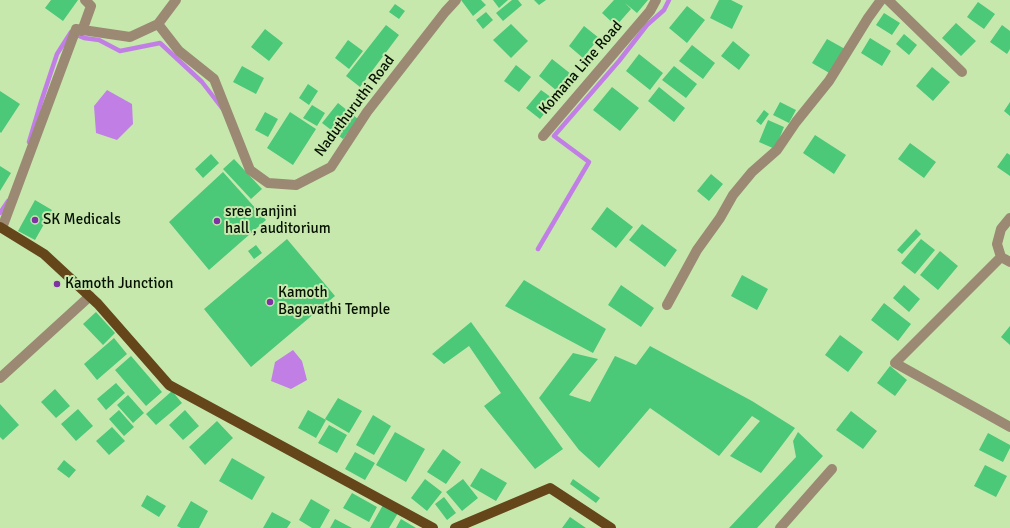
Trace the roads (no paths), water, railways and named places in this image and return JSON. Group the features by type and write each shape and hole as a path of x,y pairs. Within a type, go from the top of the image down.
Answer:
{"main road":[{"path":"1,227 44,254 90,296 169,384 433,528"},
{"path":"455,528 550,488 611,528"}],"street":[{"path":"1,227 76,29 130,37 158,24 176,0"},
{"name":"Naduthuruthi Road","path":"158,24 179,51 214,79 250,170 268,184 296,185 332,167 367,112 456,0"},
{"name":"Komana Line Road","path":"543,136 650,11 656,0"},
{"path":"667,305 697,250 720,218 733,195 752,172 777,150 796,122 829,81 868,18 881,0"},
{"path":"888,0 962,72"},
{"path":"82,31 88,6"},
{"path":"1010,218 1001,229 997,244 1001,257 1010,262"},
{"path":"1001,257 895,363 1010,427"},
{"path":"0,378 90,296"},
{"path":"780,528 832,469"}],"waterway":[{"path":"538,249 589,162 554,136 619,61 647,25 664,10 669,0"},
{"path":"29,142 57,54 71,32"},
{"path":"74,34 84,38 99,40 120,51 160,43 202,82 222,108"},
{"path":"0,213 8,201"}],"place":[{"name":"SK Medicals","path":"35,220"},
{"name":"sree ranjini hall , auditorium","path":"217,221"},
{"name":"Kamoth Junction","path":"57,284"},
{"name":"Kamoth Bagavathi Temple","path":"270,302"}]}
